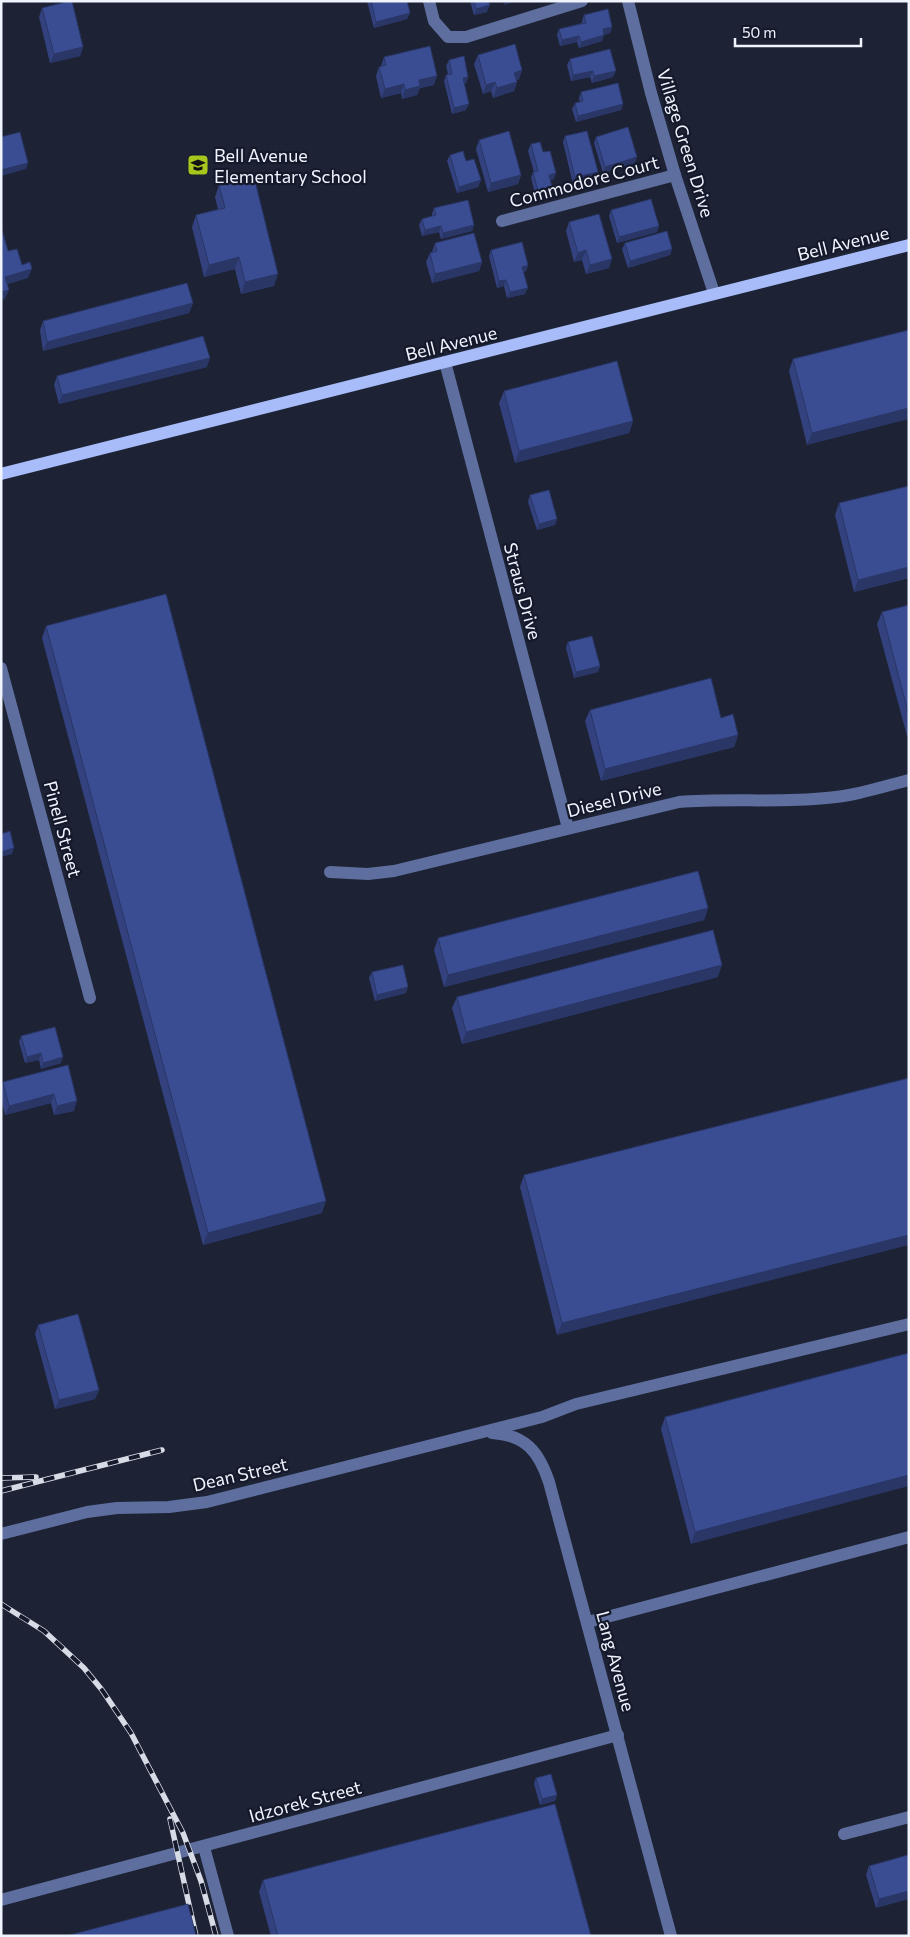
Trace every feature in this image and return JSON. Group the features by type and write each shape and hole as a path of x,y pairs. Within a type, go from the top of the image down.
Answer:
{"main road":[{"name":"Bell Avenue","path":"1,474 909,245"}],"street":[{"path":"429,1 434,21 448,37 466,37 582,1"},
{"name":"Village Green Drive","path":"628,1 651,93 714,294"},
{"name":"Commodore Court","path":"502,222 675,174"},
{"name":"Straus Drive","path":"444,362 568,828"},
{"name":"Pinell Street","path":"1,668 90,998"},
{"name":"Diesel Drive","path":"330,872 368,874 394,871 680,802 707,799 827,798 856,794 909,780"},
{"name":"Dean Street","path":"1,1534 87,1512 116,1508 169,1507 207,1502 542,1417 576,1404 909,1324"},
{"name":"Lang Avenue","path":"484,1432 500,1433 515,1438 531,1448 542,1462 588,1622 671,1936"},
{"path":"588,1622 909,1537"},
{"name":"Idzorek Street","path":"1,1900 618,1735"},
{"path":"844,1834 909,1817"},
{"path":"204,1847 228,1936"}],"building":[{"path":"72,1 83,47 54,54 42,8"},
{"path":"371,1 407,1 410,13 376,22"},
{"path":"474,1 488,1 490,5 476,9"},
{"path":"608,9 612,27 603,29 604,35 581,42 579,36 562,40 559,29 586,23 584,15"},
{"path":"515,44 522,70 514,73 517,82 497,88 495,82 486,85 478,55"},
{"path":"430,46 437,76 419,80 420,86 405,90 404,84 385,89 379,67 386,65 384,57"},
{"path":"610,49 616,71 594,76 593,71 573,75 570,59"},
{"path":"464,56 468,77 463,78 469,104 454,108 446,75 452,74 449,60"},
{"path":"618,83 623,104 578,116 575,103 583,101 581,92"},
{"path":"628,127 637,157 605,167 596,137"},
{"path":"509,131 521,175 491,183 479,140"},
{"path":"587,131 598,172 575,177 565,136"},
{"path":"20,132 28,163 1,170 1,137"},
{"path":"540,142 543,152 550,151 556,173 549,175 552,187 538,191 533,172 538,171 531,144"},
{"path":"463,151 466,161 474,159 481,180 459,187 450,155"},
{"path":"254,177 278,274 245,282 239,257 209,265 196,215 225,208 219,185"},
{"path":"651,199 659,226 619,237 611,210"},
{"path":"468,200 474,225 443,233 441,226 425,230 422,219 436,215 434,208"},
{"path":"599,214 612,259 590,265 586,250 578,253 569,222"},
{"path":"1,227 8,251 17,249 22,265 30,262 32,269 5,277 9,290 1,292"},
{"path":"667,231 672,249 630,261 625,243"},
{"path":"474,233 482,262 435,274 430,253 437,251 435,243"},
{"path":"522,242 528,265 522,267 528,288 510,292 506,280 499,281 491,250"},
{"path":"187,283 193,303 47,342 43,321"},
{"path":"909,330 909,408 812,433 793,359"},
{"path":"203,336 210,358 62,395 57,376"},
{"path":"617,361 633,421 519,451 504,391"},
{"path":"909,486 909,567 858,580 839,503"},
{"path":"549,490 557,519 539,524 530,495"},
{"path":"166,594 326,1201 208,1233 46,626"},
{"path":"909,605 909,716 882,612"},
{"path":"592,636 600,666 576,672 568,642"},
{"path":"711,678 721,718 733,714 738,735 605,769 590,710"},
{"path":"10,831 14,848 1,852 1,834"},
{"path":"698,871 708,908 448,975 438,938"},
{"path":"713,930 722,965 466,1032 457,997"},
{"path":"403,965 408,987 377,995 372,972"},
{"path":"55,1027 63,1057 43,1063 41,1053 27,1057 21,1036"},
{"path":"68,1065 77,1101 57,1106 54,1094 9,1106 3,1082"},
{"path":"909,1078 909,1235 562,1323 524,1175"},
{"path":"78,1314 99,1390 59,1400 38,1325"},
{"path":"909,1353 909,1475 695,1532 665,1417"},
{"path":"551,1774 557,1795 542,1799 536,1778"},
{"path":"555,1804 591,1936 278,1936 263,1880"},
{"path":"908,1855 909,1891 879,1899 869,1866"},
{"path":"188,1904 196,1936 66,1936"}],"railway":[{"path":"1,1491 162,1450"},
{"path":"1,1478 36,1477"},
{"path":"1,1604 44,1631 84,1668 102,1690 131,1733 183,1833 201,1881 216,1936"},
{"path":"170,1819 196,1936"}],"place":[{"name":"Bell Avenue Elementary School","path":"198,165"}]}
